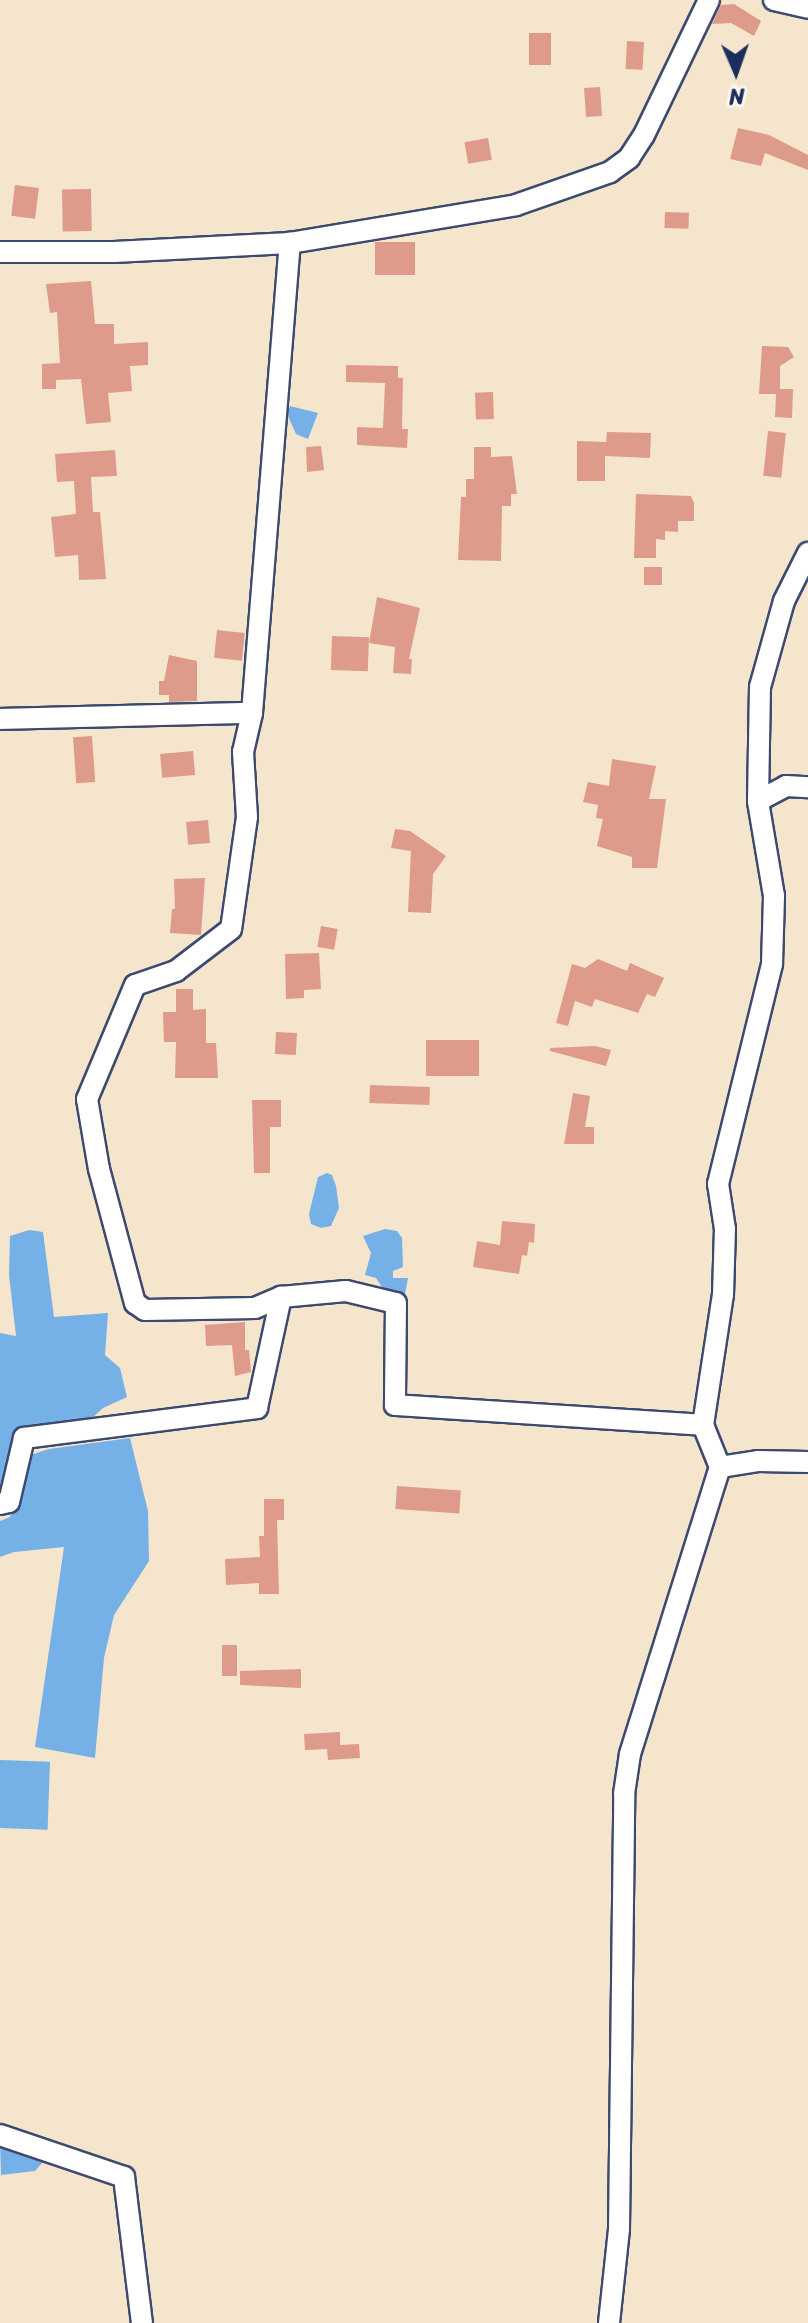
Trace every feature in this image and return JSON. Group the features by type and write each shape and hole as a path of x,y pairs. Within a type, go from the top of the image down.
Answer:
{"street":[{"path":"0,252 114,252 290,243 516,205 610,172 629,158 644,135 709,0"},
{"path":"774,0 808,8"},
{"path":"290,243 252,713 243,752 247,817 231,929 176,971 135,985 87,1099 99,1169 135,1303 145,1310 255,1308 281,1297 346,1291 396,1303 395,1405 703,1425"},
{"path":"609,2323 619,2229 624,1794 630,1754 720,1467 703,1425 723,1295 725,1229 718,1184 772,964 774,896 758,801 760,687 784,601 808,553"},
{"path":"0,719 252,713"},
{"path":"758,801 786,786 808,787"},
{"path":"0,1504 9,1502 24,1438 257,1408 281,1297"},
{"path":"720,1467 758,1461 808,1462"},
{"path":"0,2135 124,2177 142,2323"}],"water":[{"path":"290,406 318,413 308,439 296,434 287,414"},
{"path":"327,1173 332,1175 336,1186 339,1208 331,1226 321,1228 311,1224 309,1214 318,1177"},
{"path":"385,1229 397,1231 402,1238 403,1267 393,1271 393,1278 408,1278 405,1294 386,1293 376,1278 365,1275 371,1253 363,1236"},
{"path":"29,1230 43,1232 54,1317 108,1313 105,1355 120,1368 127,1397 103,1408 79,1430 17,1441 0,1494 0,1333 16,1336 9,1275 10,1236"},
{"path":"130,1438 148,1511 149,1561 114,1615 104,1658 95,1758 35,1747 64,1547 14,1552 0,1557 0,1521 10,1517 24,1457 49,1449"},
{"path":"0,1760 50,1762 48,1830 0,1828"},
{"path":"0,2138 35,2150 43,2162 35,2171 1,2175"}],"building":[{"path":"734,4 761,21 754,36 731,23 712,24 721,5"},
{"path":"529,33 551,33 551,65 529,65"},
{"path":"627,41 644,42 643,70 626,69"},
{"path":"600,87 602,116 586,117 584,88"},
{"path":"738,128 769,135 808,155 808,170 765,153 761,166 730,159"},
{"path":"488,138 492,160 468,164 464,142"},
{"path":"15,185 39,188 35,219 11,216"},
{"path":"91,189 92,231 63,231 62,190"},
{"path":"665,212 689,213 688,229 664,228"},
{"path":"375,242 415,242 415,275 375,275"},
{"path":"91,281 95,324 114,324 114,344 148,342 148,365 130,366 132,391 108,393 111,422 86,424 81,379 56,380 56,389 42,389 42,364 60,363 57,312 50,313 46,284"},
{"path":"762,346 788,347 794,357 780,366 780,389 793,389 792,418 775,417 776,394 759,394"},
{"path":"346,365 398,366 398,378 403,378 402,429 408,429 407,448 357,445 357,427 383,428 385,383 346,382"},
{"path":"493,392 494,419 476,420 475,393"},
{"path":"768,431 786,433 781,478 763,476"},
{"path":"607,432 651,433 650,458 605,456 605,481 577,481 577,441 606,442"},
{"path":"321,446 324,470 307,472 306,447"},
{"path":"474,447 491,447 491,457 512,456 517,494 511,494 511,506 502,506 501,561 458,560 461,497 466,497 466,479 474,479"},
{"path":"115,450 117,476 91,477 93,512 100,512 106,579 79,580 78,555 55,557 51,517 76,514 74,481 57,482 55,454"},
{"path":"636,494 691,496 694,503 694,521 678,521 678,532 665,531 665,540 656,539 656,558 634,558"},
{"path":"644,567 662,567 662,585 644,585"},
{"path":"377,597 420,608 409,659 412,659 411,674 393,673 395,647 369,643"},
{"path":"217,630 245,633 242,661 214,658"},
{"path":"332,636 369,637 368,671 331,670"},
{"path":"169,655 197,661 197,701 169,702 169,695 159,695 159,681 164,681"},
{"path":"92,736 95,782 76,783 73,737"},
{"path":"193,751 195,775 162,778 160,754"},
{"path":"612,759 656,766 649,799 666,799 657,868 632,868 632,857 597,846 603,819 596,818 598,805 583,802 588,782 609,786"},
{"path":"208,820 210,843 188,845 186,822"},
{"path":"395,829 410,831 446,856 433,874 431,913 408,912 411,851 391,848"},
{"path":"205,878 201,935 170,933 172,909 175,909 174,879"},
{"path":"321,926 338,929 334,950 317,947"},
{"path":"319,953 321,989 304,990 304,998 286,999 285,954"},
{"path":"598,959 627,971 630,963 664,978 655,997 647,994 638,1013 595,999 592,1007 575,1001 568,1026 556,1023 572,964 585,968"},
{"path":"176,989 193,989 193,1010 206,1009 206,1043 216,1043 218,1078 175,1078 176,1042 164,1042 163,1012 176,1012"},
{"path":"276,1032 297,1033 296,1055 275,1054"},
{"path":"426,1040 479,1040 479,1076 426,1076"},
{"path":"595,1046 611,1050 606,1066 550,1051 550,1048"},
{"path":"370,1085 430,1087 429,1105 369,1103"},
{"path":"573,1093 590,1096 585,1127 594,1127 594,1144 564,1144"},
{"path":"252,1100 281,1100 281,1127 270,1127 270,1173 254,1173"},
{"path":"502,1221 535,1224 534,1243 529,1242 527,1256 522,1255 519,1274 473,1267 477,1241 500,1245"},
{"path":"245,1322 245,1350 249,1350 251,1372 235,1376 232,1345 206,1346 205,1325"},
{"path":"397,1486 461,1490 459,1513 395,1509"},
{"path":"264,1499 284,1499 284,1520 277,1520 279,1594 259,1594 259,1583 226,1585 225,1559 260,1557 259,1536 264,1536"},
{"path":"222,1645 237,1645 237,1676 222,1676"},
{"path":"301,1669 301,1688 240,1685 240,1671"},
{"path":"340,1732 340,1745 359,1744 360,1758 328,1760 327,1749 305,1750 304,1734"}]}
